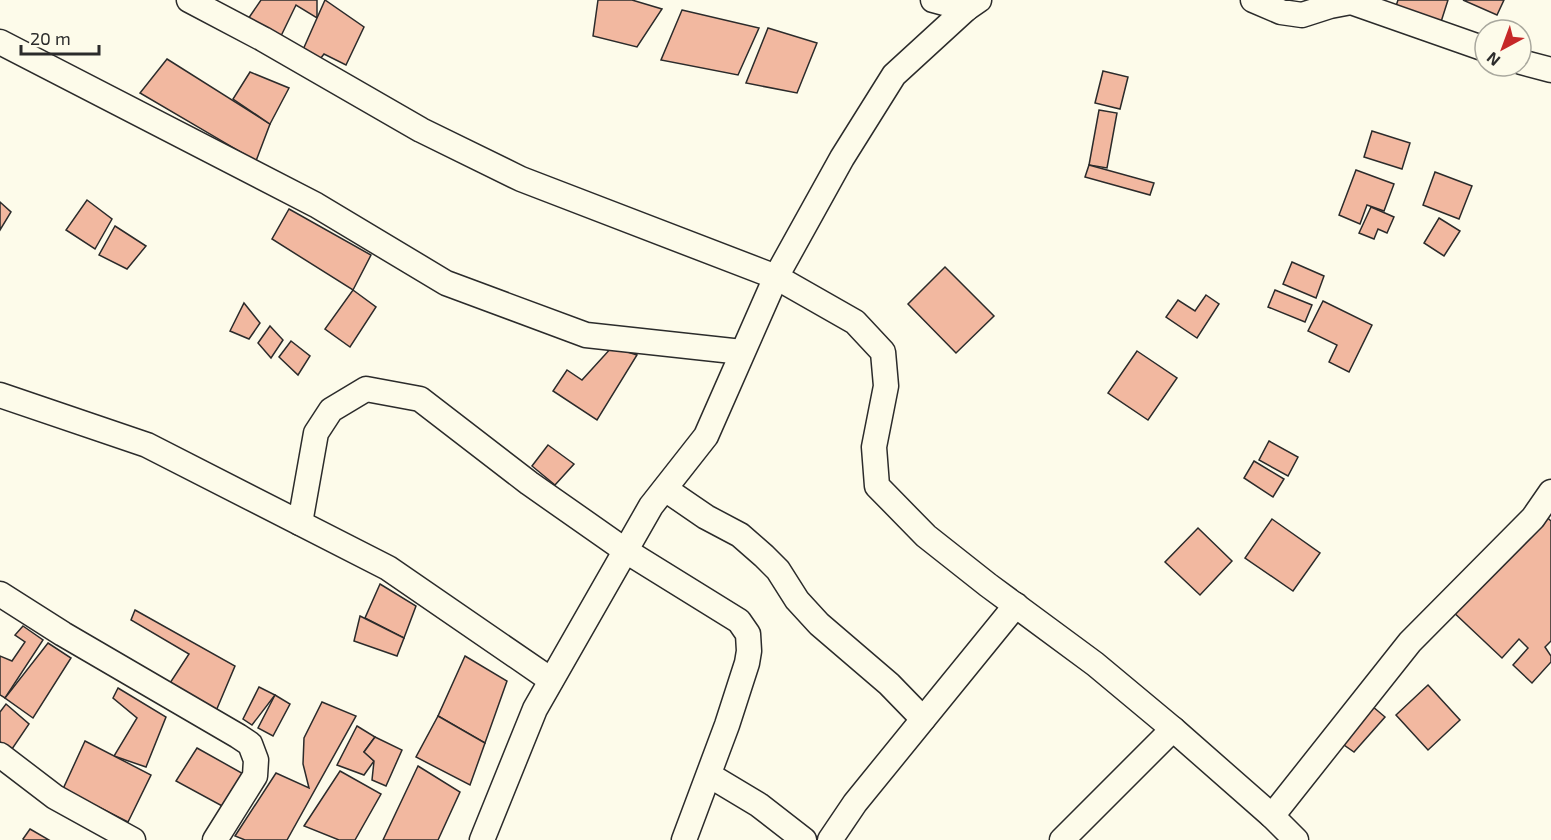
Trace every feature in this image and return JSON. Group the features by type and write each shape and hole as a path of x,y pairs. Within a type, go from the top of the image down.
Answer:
{"street":[{"path":"189,0 263,39 421,130 521,179 776,277 855,322 883,352 886,386 874,447 877,486 926,536 1095,664 1173,729 1296,840"},
{"path":"933,0 972,5"},
{"path":"1253,0 1281,12 1302,15 1332,3 1351,2 1473,45"},
{"path":"482,840 535,709 651,506 706,436 776,277 842,158 894,75 972,5"},
{"path":"0,42 316,205 446,283 586,335 742,352"},
{"path":"1533,65 1551,70"},
{"path":"300,523 316,434 331,410 366,389 420,399 529,483 626,551 739,621 748,634 747,663 727,725 684,840"},
{"path":"0,395 147,445 388,568 552,680"},
{"path":"665,489 706,517 740,535 764,556 778,570 797,600 819,624 889,684 922,719"},
{"path":"1272,816 1410,642 1533,518 1551,492"},
{"path":"0,594 63,634 250,744 256,760 255,776 215,840"},
{"path":"830,840 855,803 1016,605"},
{"path":"1062,840 1173,729"},
{"path":"0,754 55,797 133,840"},
{"path":"709,775 759,805 804,840"}],"building":[{"path":"261,0 317,0 317,18 296,5 280,38 248,19"},
{"path":"325,0 364,27 346,65 324,54 317,63 302,52"},
{"path":"598,0 632,0 662,9 637,47 593,36"},
{"path":"1398,0 1448,0 1440,25 1395,9"},
{"path":"1463,0 1504,0 1497,15"},
{"path":"682,10 759,28 738,75 661,60"},
{"path":"768,28 817,43 797,93 746,83"},
{"path":"167,59 270,124 256,161 140,93"},
{"path":"1103,71 1128,77 1120,109 1095,103"},
{"path":"250,72 289,88 270,124 233,99"},
{"path":"1099,110 1117,113 1107,168 1089,165"},
{"path":"1372,131 1410,143 1402,169 1364,157"},
{"path":"1089,165 1154,183 1150,195 1085,177"},
{"path":"1356,170 1394,184 1384,211 1367,205 1360,224 1339,215"},
{"path":"1435,172 1472,186 1459,219 1423,205"},
{"path":"87,200 112,219 95,249 66,230"},
{"path":"0,202 11,212 0,230"},
{"path":"1371,207 1394,217 1387,233 1378,229 1374,239 1359,233"},
{"path":"289,209 371,255 353,290 272,239"},
{"path":"1439,218 1460,231 1444,256 1424,243"},
{"path":"115,226 146,246 127,269 99,255"},
{"path":"1292,262 1324,276 1316,298 1283,284"},
{"path":"945,267 994,316 956,353 908,304"},
{"path":"353,290 376,307 350,347 325,329"},
{"path":"1275,290 1312,305 1305,322 1268,307"},
{"path":"1206,295 1219,304 1197,338 1166,317 1178,300 1195,311"},
{"path":"1323,301 1372,325 1349,372 1329,362 1337,345 1308,331"},
{"path":"244,303 260,323 249,339 230,331"},
{"path":"270,326 283,340 271,358 258,343"},
{"path":"291,341 310,356 298,375 279,357"},
{"path":"612,347 637,355 597,420 553,391 567,370 582,380"},
{"path":"1137,351 1177,378 1148,420 1108,393"},
{"path":"1269,441 1298,457 1288,476 1259,460"},
{"path":"548,445 574,464 555,485 532,466"},
{"path":"1254,461 1284,479 1273,497 1244,478"},
{"path":"1540,511 1551,521 1551,641 1545,647 1551,656 1551,662 1532,683 1513,665 1528,648 1519,639 1502,658 1449,608"},
{"path":"1272,519 1320,553 1293,591 1245,558"},
{"path":"1198,528 1232,561 1200,595 1165,562"},
{"path":"380,584 416,606 404,638 365,618"},
{"path":"135,610 235,666 216,711 170,683 189,654 131,620"},
{"path":"360,616 404,638 397,656 354,641"},
{"path":"23,626 43,640 5,698 0,695 0,656 12,661 25,642 15,635"},
{"path":"48,643 71,658 33,718 5,698"},
{"path":"465,656 507,681 485,743 438,716"},
{"path":"1428,685 1460,720 1428,750 1396,715"},
{"path":"259,687 275,695 252,725 243,719"},
{"path":"118,688 166,717 146,767 114,756 137,718 113,698"},
{"path":"275,695 290,704 273,736 258,728"},
{"path":"322,702 356,716 287,840 245,840 235,836 276,773 309,788 303,764 304,738"},
{"path":"6,704 29,724 12,749 0,742 0,712"},
{"path":"1372,706 1385,717 1354,752 1334,738"},
{"path":"438,716 485,743 470,785 416,757"},
{"path":"357,726 375,737 364,752 374,761 364,775 337,765"},
{"path":"375,737 402,750 386,786 372,780 374,761 364,752"},
{"path":"85,741 151,775 128,822 63,789"},
{"path":"197,748 247,776 224,807 176,781"},
{"path":"418,766 460,792 438,840 383,840"},
{"path":"340,771 381,794 355,840 339,840 304,826"},
{"path":"30,829 49,840 24,840"}]}
